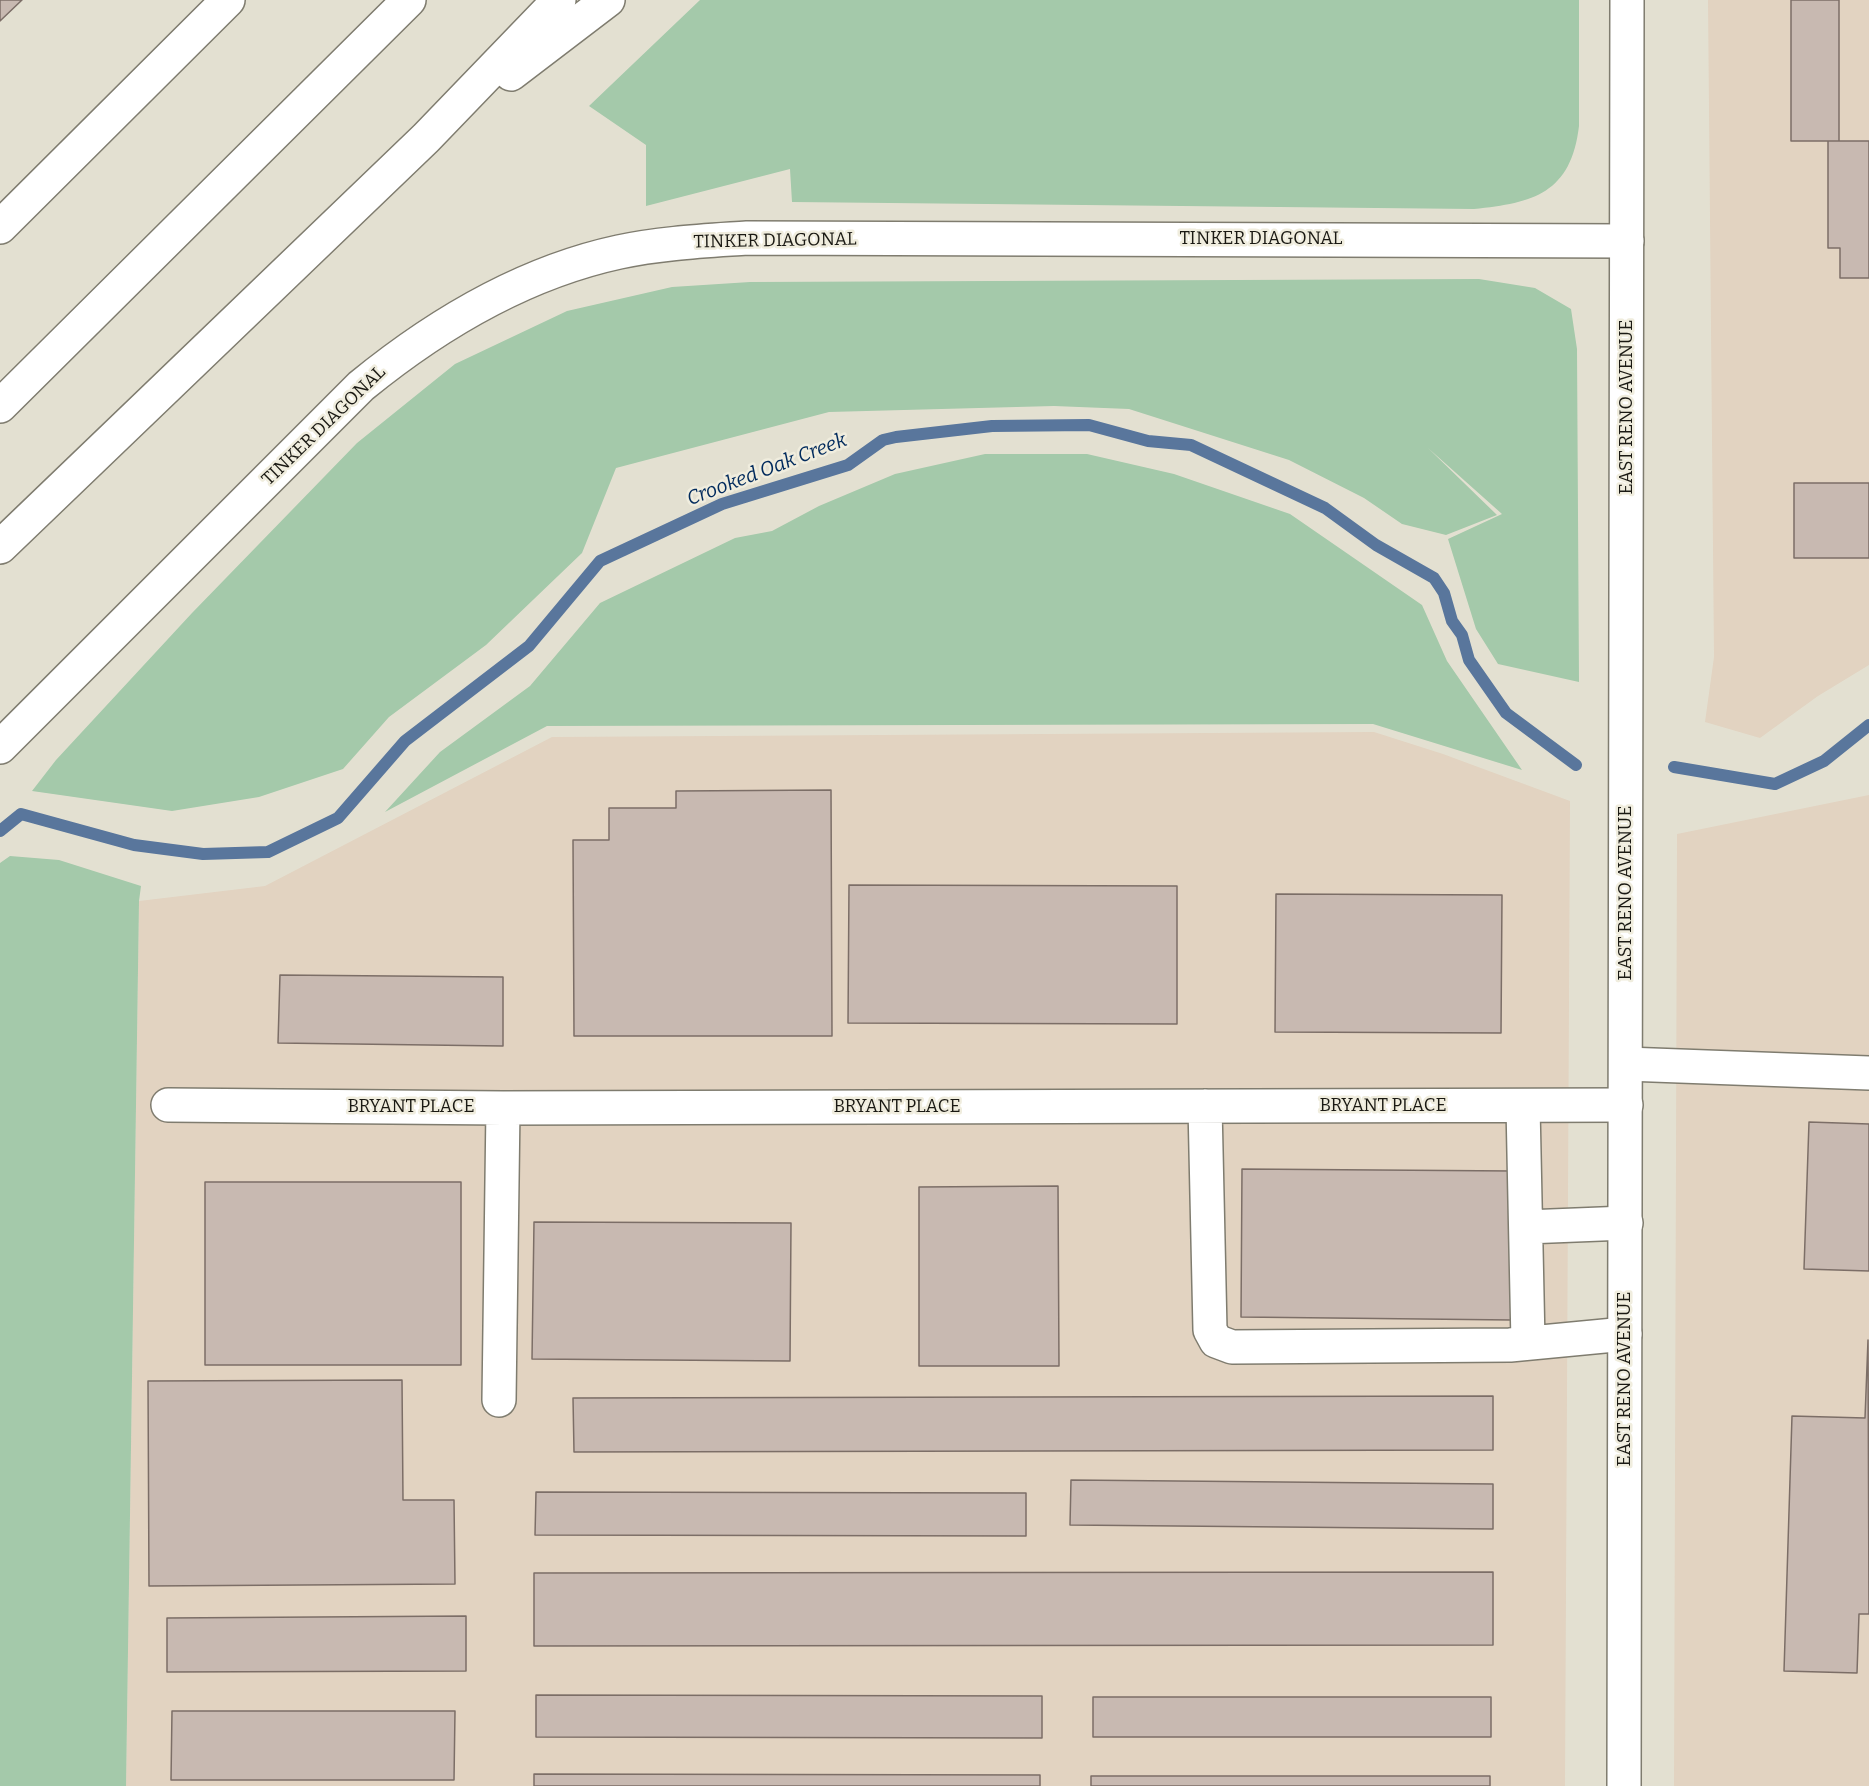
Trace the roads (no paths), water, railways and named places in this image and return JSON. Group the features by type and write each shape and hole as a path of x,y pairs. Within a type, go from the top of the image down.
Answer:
{"main road":[{"path":"0,227 228,0"},
{"path":"0,406 409,0"},
{"path":"0,547 426,138 559,0"},
{"path":"426,138 608,0"},
{"name":"EAST RENO AVENUE","path":"1624,1786 1627,0"},
{"name":"TINKER DIAGONAL","path":"0,747 361,386 437,329 476,306 550,273 591,259 656,246 747,238 1627,241"},
{"path":"1626,1064 1869,1073"},
{"name":"BRYANT PLACE","path":"168,1105 503,1107 1626,1105"},
{"path":"1205,1106 1210,1330 1216,1341 1232,1347 1510,1346 1625,1334"},
{"path":"1523,1106 1528,1343"},
{"path":"499,1400 503,1107"},
{"path":"1526,1227 1626,1223"}],"waterway":[{"name":"Crooked Oak Creek","path":"0,831 21,814 134,845 203,854 268,852 338,818 405,741 529,646 600,561 722,504 848,465 883,440 992,426 1089,425 1148,441 1191,445 1325,508 1376,545 1434,578 1444,593 1452,621 1462,635 1469,660 1506,713 1576,765"},
{"name":"Crooked Oak Creek","path":"1674,767 1775,784 1824,761 1869,725"}]}
